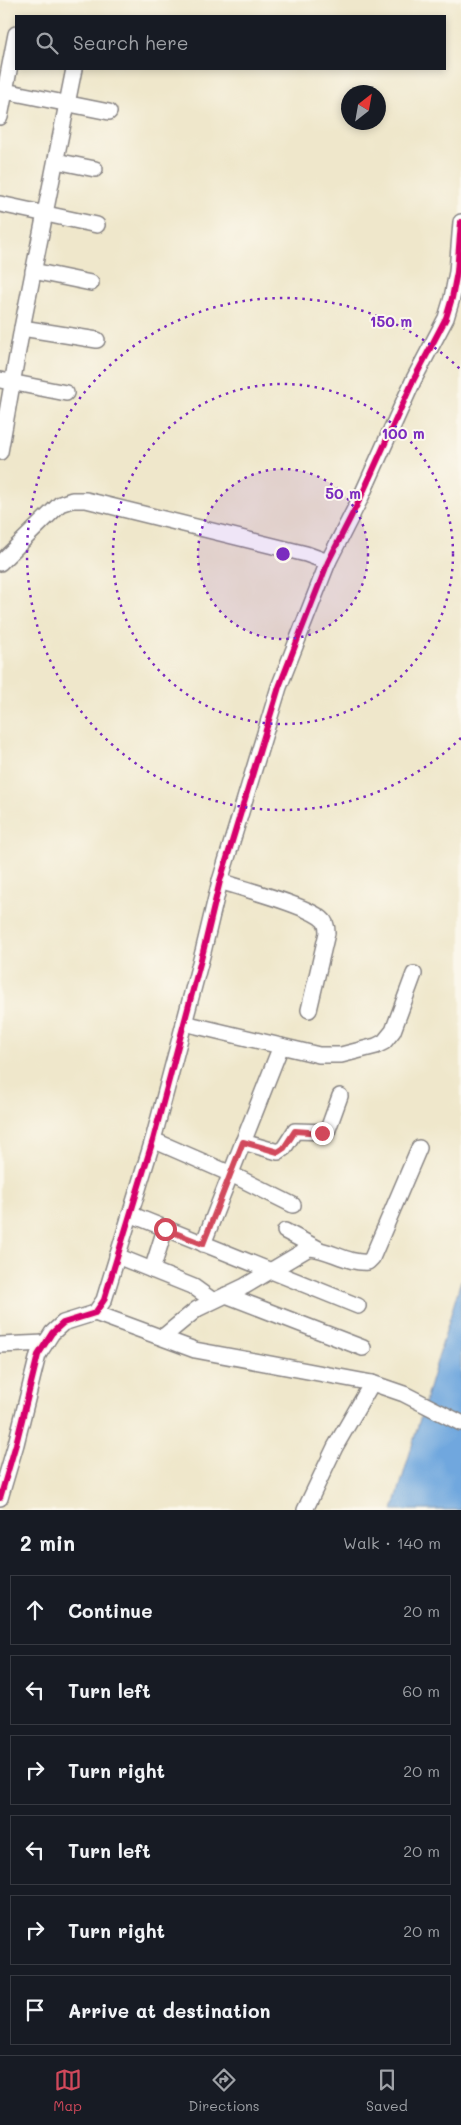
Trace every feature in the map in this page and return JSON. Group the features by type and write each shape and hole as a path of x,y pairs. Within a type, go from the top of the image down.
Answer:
{"street":[{"path":"0,117 3,90 15,38"},
{"path":"0,452 6,381 22,328 74,70"},
{"path":"3,90 109,112"},
{"path":"56,161 95,169"},
{"path":"0,204 97,225"},
{"path":"95,1313 104,1300 153,1140 220,881 279,687 328,562 360,499 414,379 446,318 457,272 461,222"},
{"path":"33,271 92,283"},
{"path":"22,328 97,340"},
{"path":"6,381 66,393"},
{"path":"0,563 60,504 72,500 86,500 328,562"},
{"path":"220,881 305,909 322,919 326,924 328,933 310,1010"},
{"path":"184,1023 281,1046 329,1055 342,1055 384,1042 393,1030 414,974"},
{"path":"203,1244 281,1046"},
{"path":"243,1142 278,1152 284,1148 295,1131 327,1132 340,1096"},
{"path":"153,1140 231,1174 293,1205"},
{"path":"286,1231 317,1248 360,1262 368,1262 372,1258 419,1148"},
{"path":"130,1214 358,1306"},
{"path":"152,1270 165,1229"},
{"path":"163,1337 180,1321 219,1298 302,1251 309,1248 317,1248"},
{"path":"118,1256 219,1298 363,1348"},
{"path":"0,1498 16,1444 38,1355 45,1343 63,1323 95,1313 194,1350 372,1383 404,1394 461,1423"},
{"path":"0,1345 45,1343"},
{"path":"305,1510 335,1447 372,1383"}],"water":[{"path":"461,1280 461,1510 393,1510"}],"cycle path":[{"path":"0,1498 16,1444 38,1355 52,1333 63,1323 95,1313 104,1300 153,1140 220,881 279,687 328,562 360,499 414,379 446,318 457,272 461,222"}],"route":[{"path":"165,1229 203,1244 243,1142 278,1152 284,1148 295,1131 322,1133"}]}
